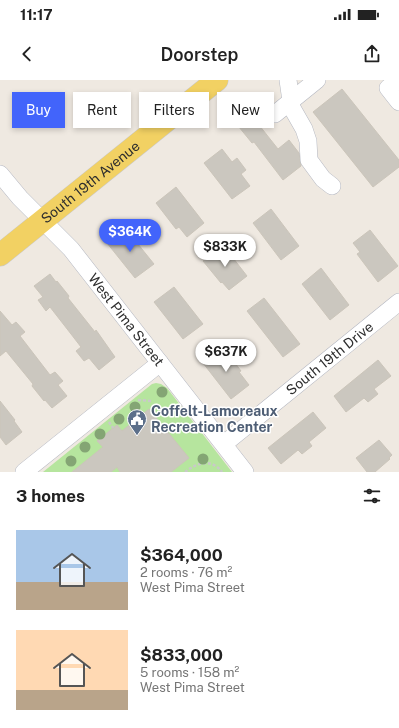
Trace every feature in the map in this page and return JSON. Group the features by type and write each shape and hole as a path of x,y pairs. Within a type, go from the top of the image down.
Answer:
{"main road":[{"name":"South 19th Avenue","path":"0,255 218,80"}],"street":[{"path":"288,80 292,108 304,129 308,141 309,160 323,179 332,186"},
{"path":"275,114 317,80"},
{"path":"398,80 388,88 399,102"},
{"name":"West Pima Street","path":"0,174 20,198 71,249 245,472"},
{"name":"South 19th Drive","path":"224,444 399,302"},
{"path":"24,472 160,363"}],"path":[{"path":"137,399 141,401 152,401"},
{"path":"108,422 114,428"},
{"path":"184,472 196,464 204,463 216,467 222,472"}],"green space":[{"path":"156,383 167,388 232,472 43,472 152,384"}],"building":[{"path":"342,89 399,160 399,167 373,187 313,112"},
{"path":"240,128 261,128 278,149 289,140 299,153 301,166 283,180 254,142 252,143"},
{"path":"222,149 232,162 237,158 246,170 241,174 250,186 232,199 204,163"},
{"path":"176,187 204,223 187,237 179,227 176,229 156,203"},
{"path":"271,209 299,246 281,260 253,223"},
{"path":"125,228 154,264 135,278 107,243"},
{"path":"370,230 398,266 378,282 357,254 360,252 353,243"},
{"path":"223,245 247,276 229,290 222,282 221,283 203,261"},
{"path":"321,268 349,305 330,320 302,284"},
{"path":"50,274 69,296 68,298 95,332 96,330 115,357 99,370 89,358 84,361 76,351 81,347 50,307 46,311 38,300 43,297 34,286"},
{"path":"174,287 203,324 183,339 154,302"},
{"path":"264,298 300,344 283,357 247,311"},
{"path":"0,311 12,325 16,322 25,332 20,336 50,375 55,372 63,381 58,385 67,396 52,408 45,400 44,401 32,386 33,384 6,351 0,356"},
{"path":"223,347 241,371 239,372 249,385 231,399 203,363"},
{"path":"378,360 391,376 374,389 378,394 368,402 364,398 346,412 334,396"},
{"path":"0,401 15,420 14,421 22,432 6,445 0,437"},
{"name":"Coffelt-Lamoreaux Recreation Center","path":"149,409 189,458 171,472 120,472 117,467 111,472 72,472 103,447 97,441 117,425 122,431"},
{"path":"313,412 326,428 309,442 312,446 302,454 298,450 281,464 268,448"},
{"path":"379,440 392,455 389,458 390,459 375,472 367,472 356,458"}],"place":[{"name":"Coffelt-Lamoreaux Recreation Center","path":"137,436"}]}
